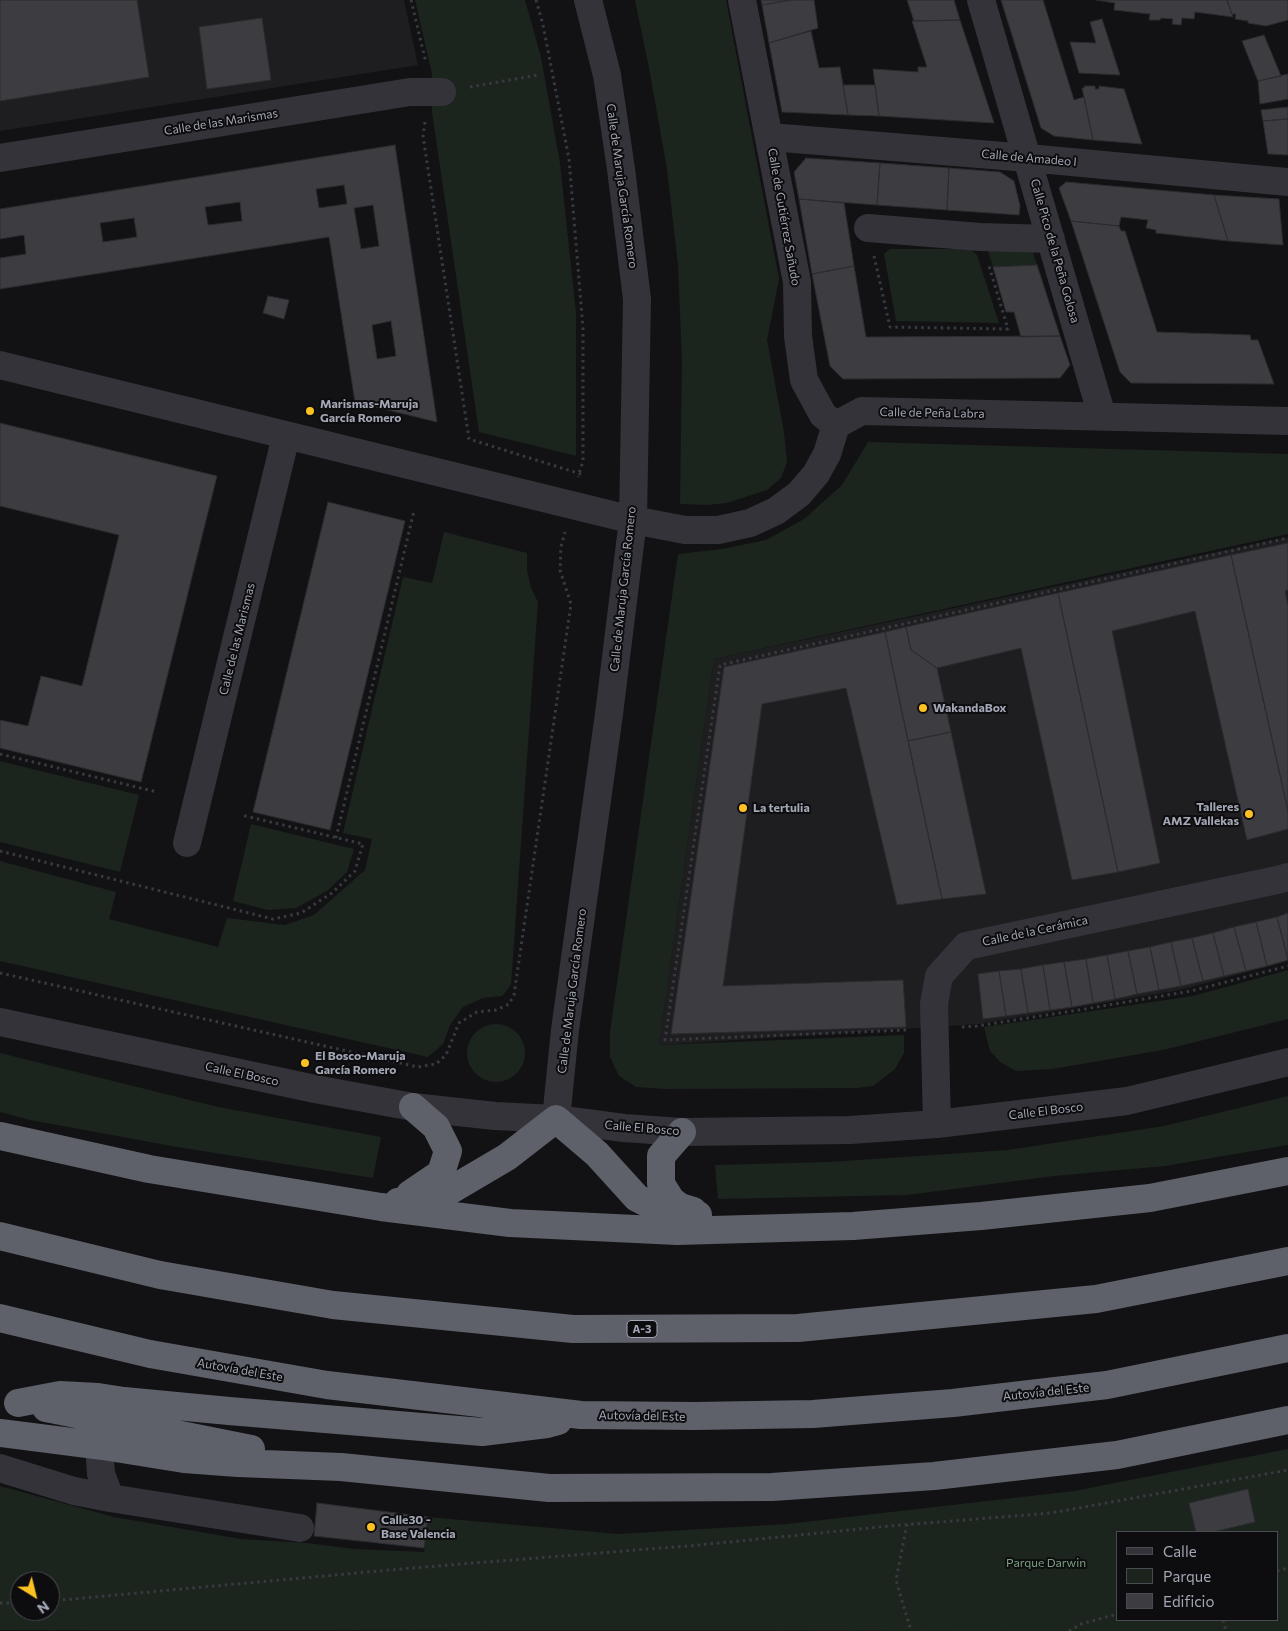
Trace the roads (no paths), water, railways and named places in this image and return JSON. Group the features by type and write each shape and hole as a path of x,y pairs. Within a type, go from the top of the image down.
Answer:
{"highway":[{"path":"386,1205 408,1196 441,1174 448,1151 436,1126 414,1106"},
{"path":"386,1205 451,1190 507,1156 556,1118 597,1154 637,1198 665,1212 704,1215 800,1215 853,1226"},
{"path":"682,1132 661,1156 661,1184 670,1200 680,1207 704,1215"},
{"path":"0,1136 149,1169 510,1223 677,1231 853,1226 981,1216 1150,1198 1288,1171"},
{"name":"A-3","path":"0,1236 160,1275 333,1305 573,1329 798,1328 1096,1299 1288,1261"},
{"name":"Autovía del Este","path":"0,1318 150,1354 328,1385 581,1415 814,1414 953,1403 1106,1385 1288,1348"},
{"path":"9,1401 60,1395 98,1397 228,1411 482,1432 547,1424 581,1415"},
{"path":"9,1401 341,1468"},
{"path":"0,1433 103,1446 184,1459 341,1468 549,1488 772,1487 934,1476 1117,1455 1288,1420"}],"street":[{"name":"Calle de Maruja García Romero","path":"556,1118 565,1030 609,714 632,520 637,299 607,75 588,0"},
{"name":"Calle de Gutiérrez Sañudo","path":"742,0 797,282 798,336 804,380 822,415 836,425"},
{"name":"Calle Pico de la Peña Golosa","path":"981,0 1102,416"},
{"name":"Calle de las Marismas","path":"0,158 410,92 436,92"},
{"name":"Calle de Amadeo I","path":"770,137 1288,182"},
{"path":"868,228 980,237 1051,238"},
{"path":"0,365 632,520 685,530 718,530 750,523 776,511 799,494 816,474 827,454 836,425"},
{"name":"Calle de Peña Labra","path":"836,425 862,411 1288,421"},
{"name":"Calle de las Marismas","path":"187,843 286,436"},
{"name":"Calle de la Cerámica","path":"938,1124 934,1004 939,976 966,946 1288,877"},
{"name":"Calle El Bosco","path":"0,1022 315,1089 414,1106 495,1116 556,1118 624,1128 682,1132 850,1130 938,1124 1127,1101 1288,1062"},
{"path":"103,1446 100,1460 101,1474 110,1498"},
{"path":"0,1468 74,1491 300,1528"}],"place":[{"name":"Marismas-Maruja García Romero","path":"310,411"},
{"name":"WakandaBox","path":"923,708"},
{"name":"La tertulia","path":"743,808"},
{"name":"Talleres AMZ Vallekas","path":"1249,814"},
{"name":"El Bosco-Maruja García Romero","path":"305,1063"},
{"name":"Calle30 - Base Valencia","path":"371,1527"}],"park label":[{"name":"Parque Darwin","path":"1046,1563"}]}
